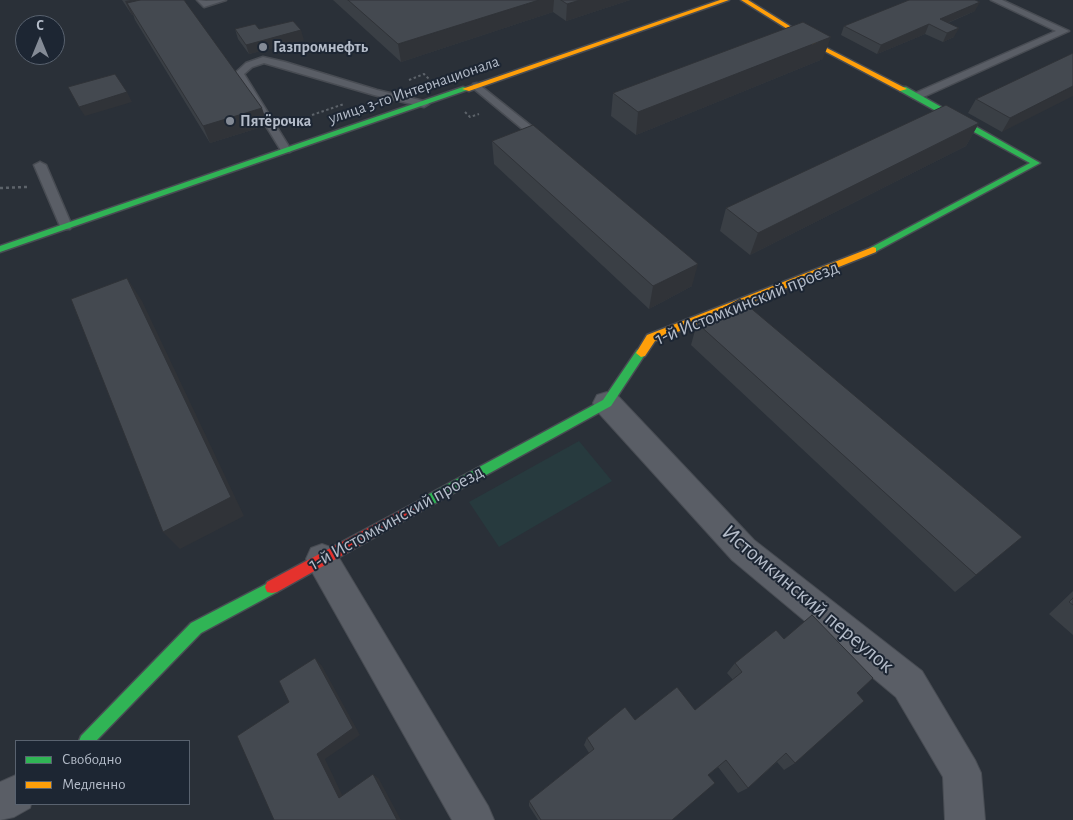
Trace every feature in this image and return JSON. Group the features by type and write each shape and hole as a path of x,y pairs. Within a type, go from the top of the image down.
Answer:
{"street":[{"name":"улица 3-го Интернационала","path":"0,249 726,0"},
{"name":"1-й Истомкинский проезд","path":"87,740 196,628 607,402 651,338 862,256 1036,163 917,96 815,44 744,0"},
{"name":"Истомкинский переулок","path":"607,402 743,550 909,684 962,773 965,820"},
{"path":"322,559 474,820"},
{"path":"0,803 15,795"}],"lane":[{"path":"201,0 204,4 222,0"},
{"path":"995,0 1069,33"},
{"path":"917,96 1069,33"},
{"path":"286,150 239,74 249,64 264,60 282,64 374,92 424,104"},
{"path":"477,86 553,149"},
{"path":"40,164 66,226"}],"green space":[{"path":"579,441 612,481 499,547 469,502"}],"building":[{"path":"140,0 184,0 262,108 203,126 127,3"},
{"path":"348,0 539,0 398,44"},
{"path":"561,0 580,0 567,4"},
{"path":"909,0 975,0 980,2 940,19 959,28 947,33 929,24 881,45 844,26"},
{"path":"293,21 301,30 246,45 235,29 255,24 259,29"},
{"path":"803,22 831,37 638,112 613,93"},
{"path":"1073,53 1073,86 1010,118 976,99"},
{"path":"115,74 127,92 79,107 68,87"},
{"path":"946,105 979,123 758,233 726,208"},
{"path":"533,125 698,264 653,286 492,141"},
{"path":"127,278 231,497 163,532 71,299"},
{"path":"740,299 1022,537 976,575 697,323"},
{"path":"812,615 873,678 857,693 864,701 795,763 786,753 748,788 726,760 708,775 715,783 672,820 541,820 529,801 594,749 587,738 625,707 635,720 677,687 695,710 742,672 735,663 776,630 784,639"},
{"path":"315,658 353,728 317,754 339,798 373,774 397,820 274,820 237,736 289,702 279,681"}],"traffic: fast":[{"path":"0,249 466,89"},
{"path":"873,250 1036,163 903,89"},
{"path":"426,502 607,403 641,353"},
{"path":"87,740 196,628 272,587"}],"traffic: slow":[{"path":"466,89 726,0"},
{"path":"744,0 815,44 903,89"},
{"path":"641,353 651,338 873,250"}],"traffic: jam":[{"path":"272,587 426,502"}],"place":[{"name":"Газпромнефть","path":"263,47"},
{"name":"Пятёрочка","path":"230,121"}]}
